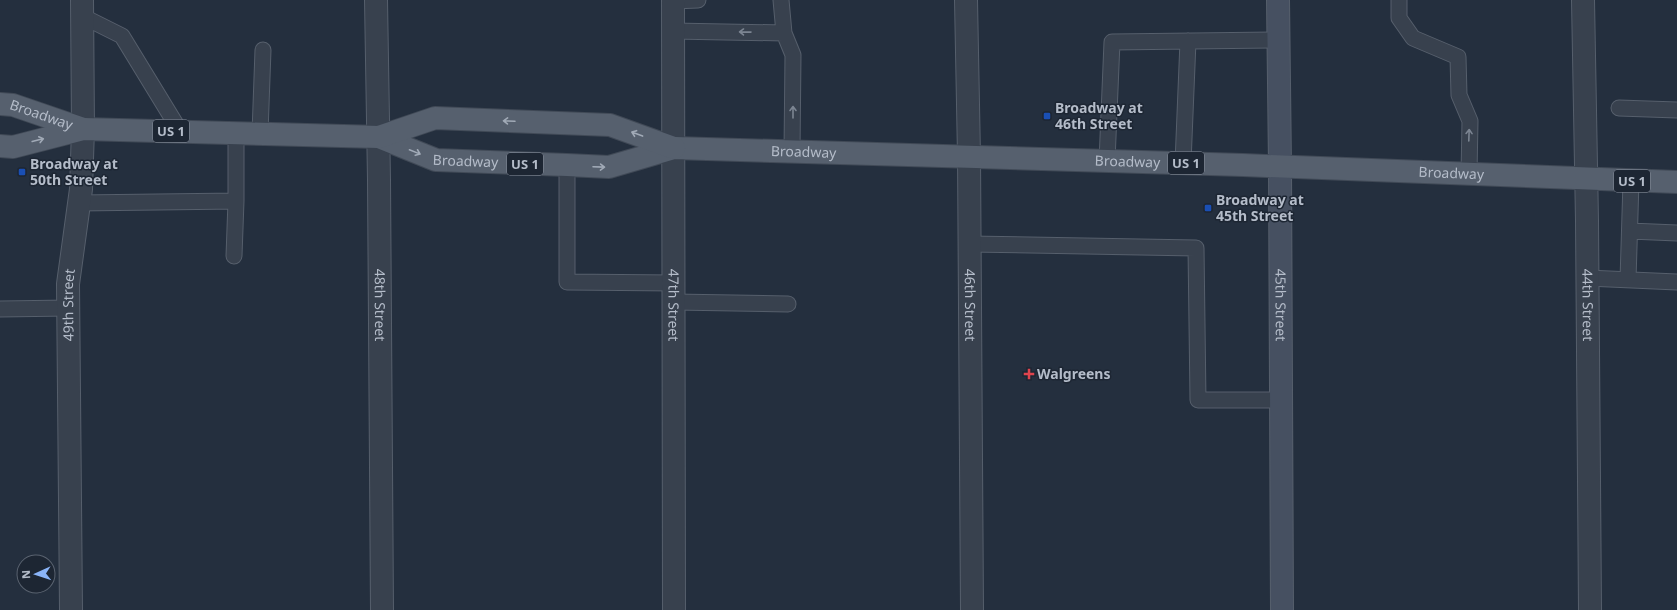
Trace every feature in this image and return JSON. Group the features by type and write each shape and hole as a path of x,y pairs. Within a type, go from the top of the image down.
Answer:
{"main road":[{"name":"45th Street","path":"1278,0 1282,610"},
{"name":"Broadway","path":"0,104 13,105 83,128 379,137 436,160 608,167 674,148 1280,166 1677,182"},
{"name":"Broadway","path":"379,137 435,118 610,124 674,148"},
{"name":"Broadway","path":"0,146 13,147 83,128"}],"street":[{"name":"48th Street","path":"376,0 379,137 382,610"},
{"name":"46th Street","path":"966,0 969,156 972,610"},
{"name":"44th Street","path":"1583,0 1590,610"},
{"name":"47th Street","path":"673,1 674,610"},
{"name":"49th Street","path":"71,610 68,284 81,189 83,128 82,8"}],"lane":[{"path":"673,1 698,0"},
{"path":"781,0 784,32 793,55 792,151"},
{"path":"1399,0 1399,18 1413,38 1458,57 1459,95 1470,121 1468,174"},
{"path":"82,8 122,36 180,131"},
{"path":"673,31 784,32"},
{"path":"1107,161 1112,42 1279,40"},
{"path":"1183,163 1188,41"},
{"path":"260,133 263,50"},
{"path":"1619,108 1677,110"},
{"path":"234,256 236,133"},
{"path":"567,165 567,282 788,304"},
{"path":"1628,280 1631,181"},
{"path":"79,203 236,201"},
{"path":"1630,231 1656,239 1677,233"},
{"path":"969,244 1196,248 1198,400 1281,400"},
{"path":"1587,278 1628,280 1655,279 1677,282"},
{"path":"0,309 69,308"}],"place":[{"name":"Broadway at 46th Street","path":"1047,116"},
{"name":"Broadway at 50th Street","path":"22,172"},
{"name":"Broadway at 45th Street","path":"1208,208"},
{"name":"Walgreens","path":"1029,374"}]}
